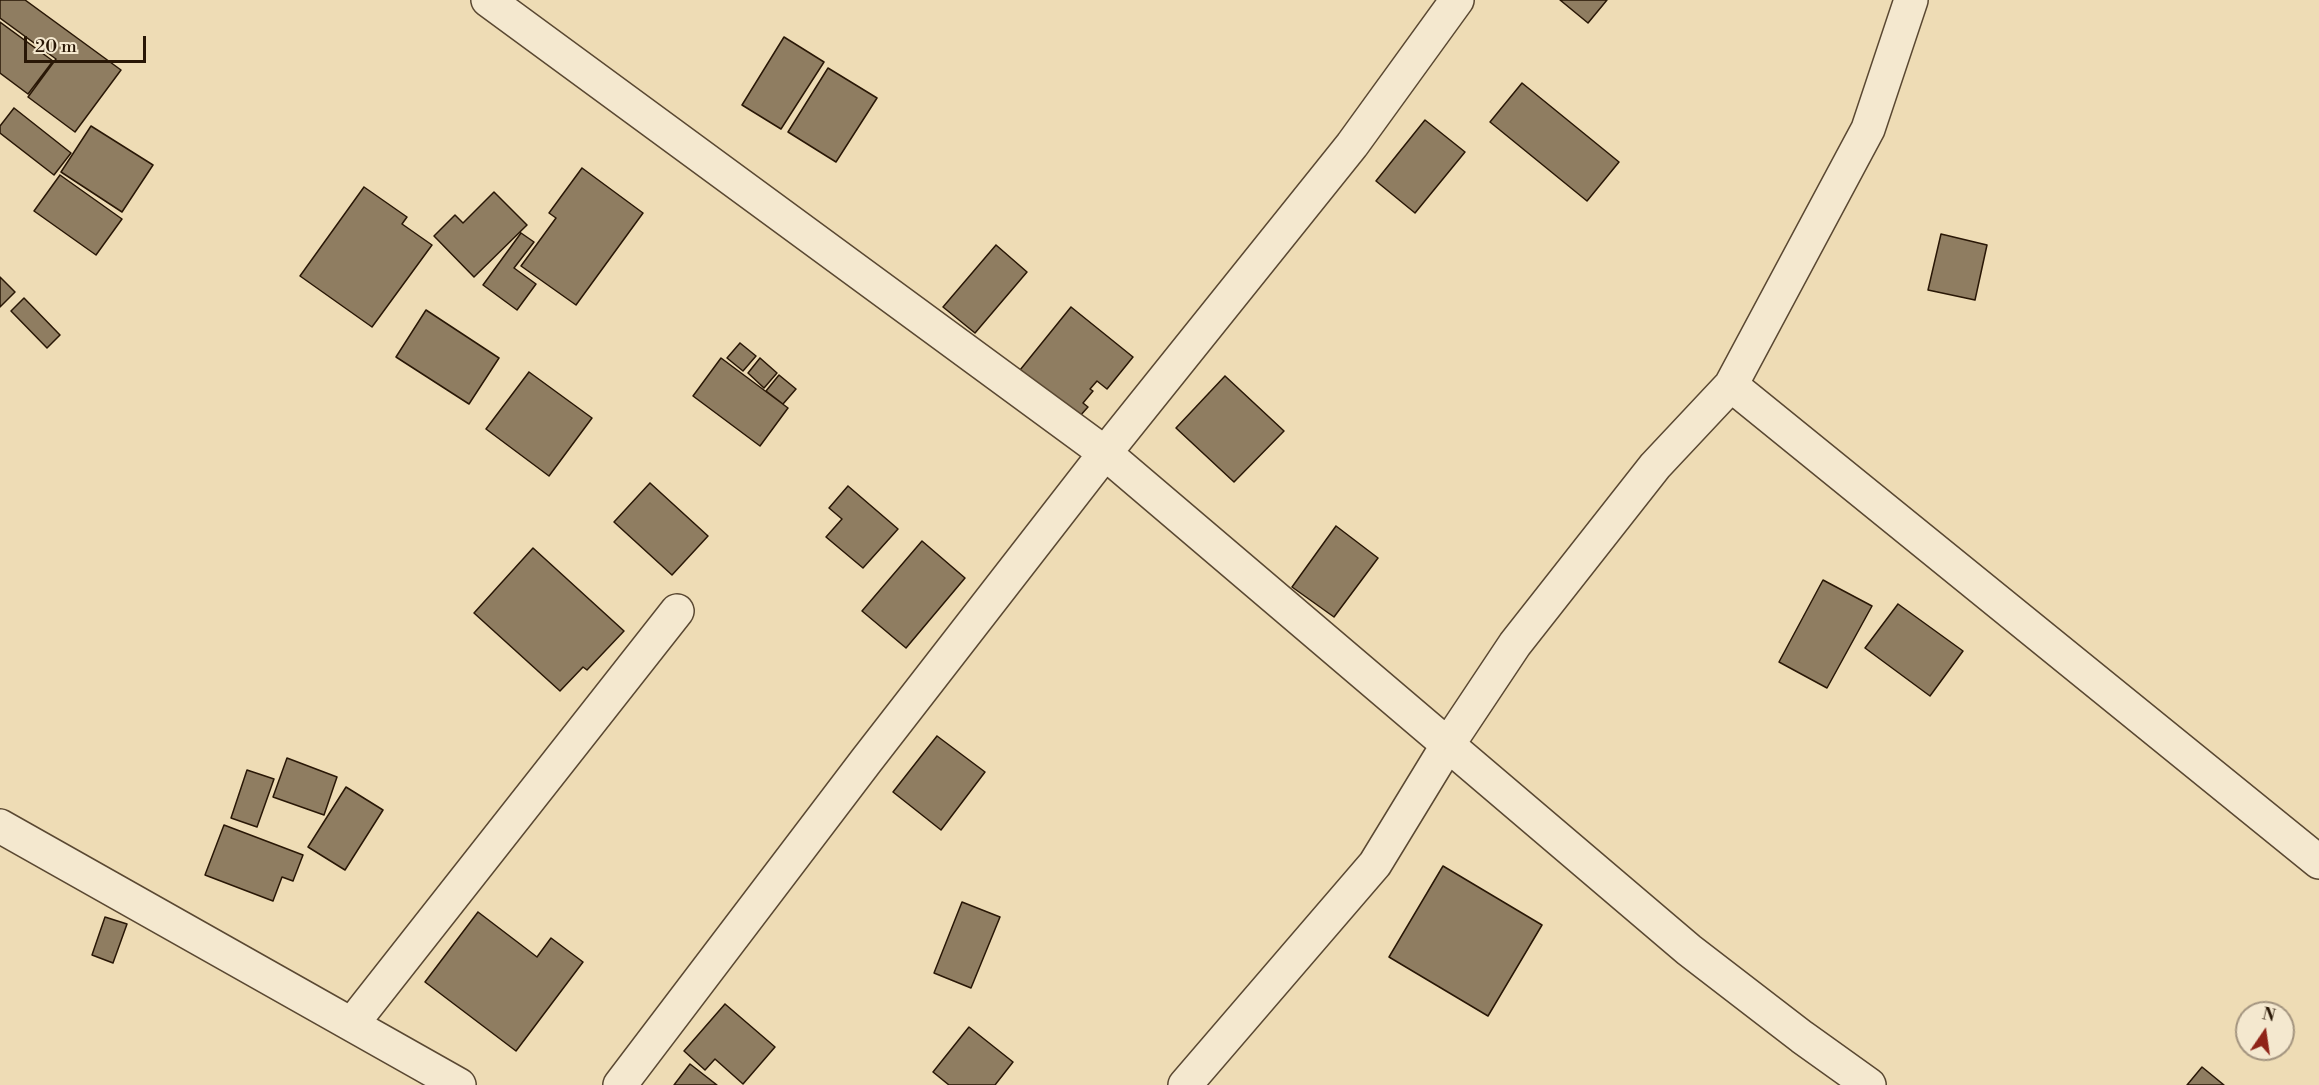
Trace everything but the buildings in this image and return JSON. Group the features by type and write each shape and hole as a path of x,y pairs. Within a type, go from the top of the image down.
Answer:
{"street":[{"path":"488,0 1105,453 1689,950 1802,1037 1869,1085"},
{"path":"620,1085 866,761 1105,453 1352,145 1457,0"},
{"path":"1185,1085 1375,864 1447,746 1530,625 1655,466 1731,385 1868,129 1911,0"},
{"path":"1731,385 2319,862"},
{"path":"352,1024 677,611"},
{"path":"0,826 459,1085"}]}
